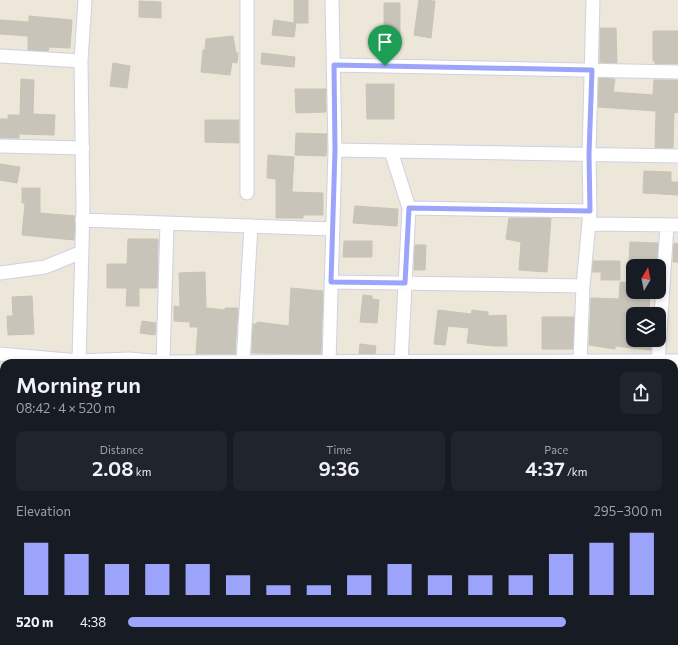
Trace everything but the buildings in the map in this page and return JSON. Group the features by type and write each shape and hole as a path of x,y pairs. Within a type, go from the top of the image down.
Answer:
{"street":[{"path":"79,359 82,252 81,61 85,0"},
{"path":"247,0 247,194"},
{"path":"329,359 335,150 332,0"},
{"path":"580,359 583,286 590,217 589,154 593,0"},
{"path":"0,56 81,61"},
{"path":"334,65 678,72"},
{"path":"0,146 82,148"},
{"path":"335,150 678,156"},
{"path":"391,151 409,208 400,359"},
{"path":"409,208 590,217 672,225 658,359"},
{"path":"82,220 332,229"},
{"path":"163,359 167,224"},
{"path":"243,359 251,226"},
{"path":"0,274 45,267 82,252"},
{"path":"331,282 583,286"},
{"path":"0,354 56,359"}],"route":[{"path":"334,65 385,66 592,70 589,154 590,211 409,208 405,283 331,282 335,150 334,65"}]}
